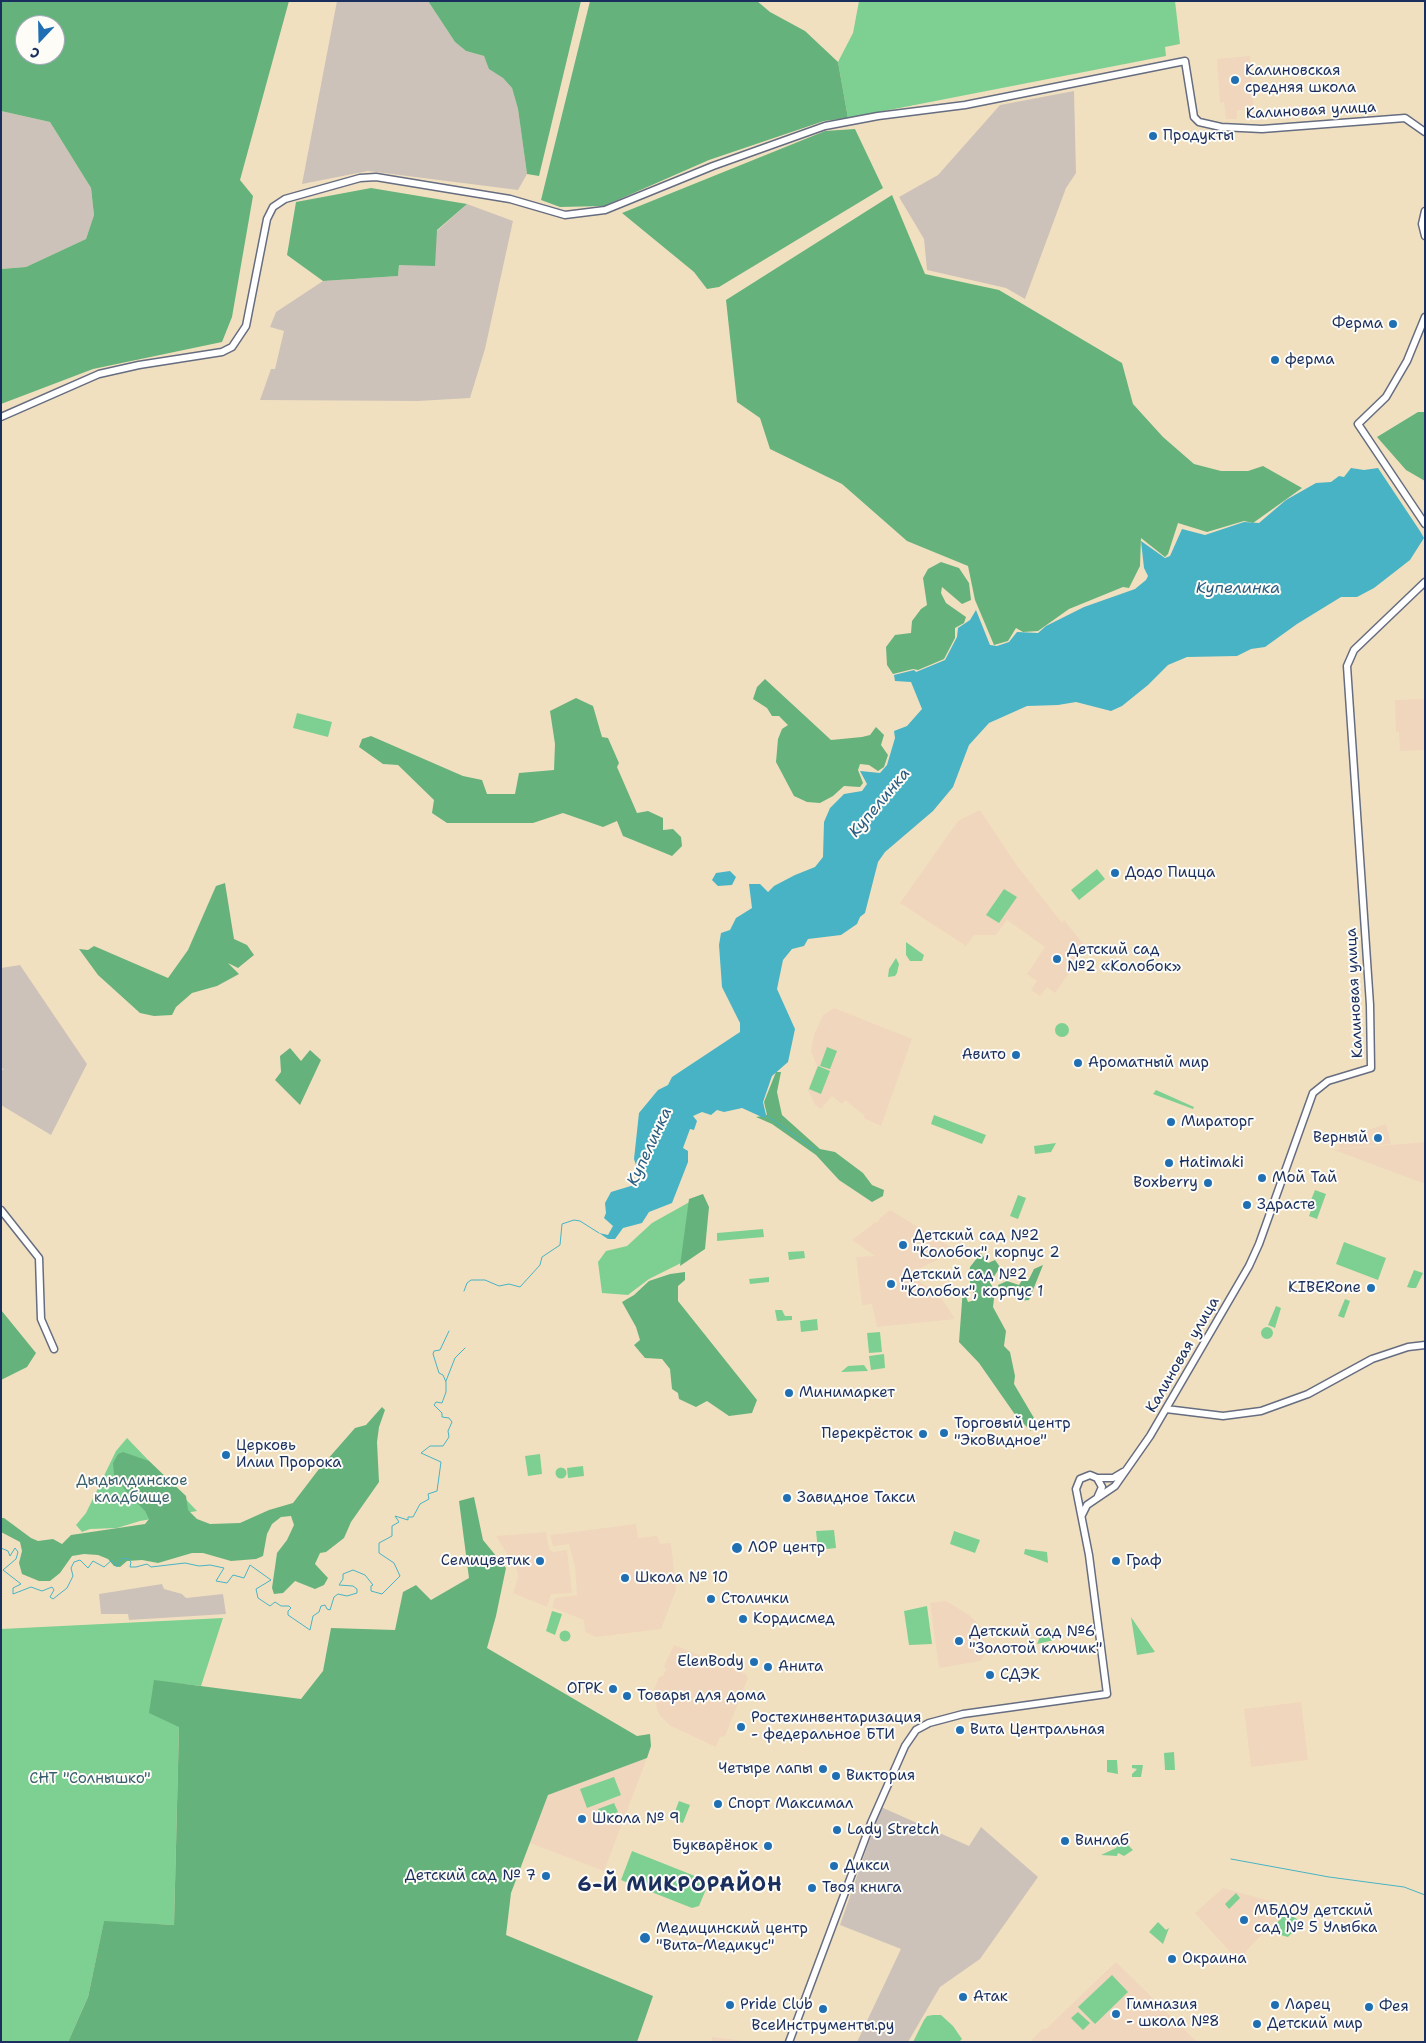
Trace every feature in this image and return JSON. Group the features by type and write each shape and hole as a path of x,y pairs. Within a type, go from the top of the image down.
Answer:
{"street":[{"name":"Калиновая улица","path":"1,417 99,374 139,365 214,354 232,347 246,326 267,219 273,207 285,198 360,178 376,177 510,199 565,215 605,210 713,166 825,126 878,116 965,105 1185,61 1194,118 1199,122 1221,127 1262,129 1405,118 1425,132"},
{"path":"1425,211 1422,224 1425,236"},
{"path":"1425,317 1407,361 1386,397 1358,424 1425,524"},
{"name":"Калиновая улица","path":"1082,1514 1087,1505 1115,1486 1126,1470 1166,1409 1255,1254 1313,1093 1328,1082 1371,1068 1370,1006 1347,666 1354,650 1425,582"},
{"path":"1,1210 40,1258 41,1319 54,1349"},
{"path":"1166,1409 1213,1416 1262,1411 1308,1394 1372,1359 1408,1347 1425,1345"},
{"path":"789,2042 871,1823 905,1746 916,1730 929,1723 963,1714 1107,1694 1078,1482 1083,1476 1090,1475 1097,1478 1113,1478 1126,1470"},
{"path":"1078,1493 1087,1500 1097,1497 1102,1486 1097,1478"}],"shaded area":[{"path":"337,1 428,1 455,42 466,51 484,56 490,69 503,78 512,88 518,109 527,174 518,190 368,171 302,184"},
{"name":"Калиновская средняя школа","path":"1250,56 1254,110 1237,110 1237,119 1226,119 1224,102 1220,103 1217,59"},
{"path":"1074,91 1076,173 1066,188 1025,299 1006,288 927,270 924,239 899,197 938,175 1000,105"},
{"path":"1,111 50,122 91,188 94,215 86,239 26,267 1,269"},
{"path":"467,204 513,221 485,349 470,398 418,401 260,400 271,369 275,369 284,331 270,327 276,312 323,281 398,276 399,265"},
{"path":"1425,699 1425,750 1400,751 1399,732 1396,732 1395,700"},
{"path":"980,810 1015,863 1062,923 1064,920 1086,947 1077,957 1077,962 1055,993 1047,987 1040,996 1031,990 1037,981 1027,974 1045,947 1007,920 996,935 974,935 966,946 900,903 958,821"},
{"path":"20,965 87,1064 51,1135 1,1105 1,1071 4,1069 1,1068 1,968"},
{"path":"834,1008 912,1039 881,1126 864,1118 864,1115 845,1100 842,1104 832,1096 821,1109 815,1105 808,1090 817,1066 811,1051 814,1035 823,1015"},
{"path":"1386,1124 1391,1144 1340,1149 1338,1140"},
{"path":"1425,1142 1425,1184 1334,1150"},
{"path":"890,1210 954,1249 952,1253 916,1270 910,1276 937,1292 955,1319 877,1327 872,1304 862,1305 856,1257 875,1256 852,1240 879,1221"},
{"name":"Школа № 10","path":"636,1524 638,1538 657,1536 660,1544 671,1543 676,1590 661,1629 596,1637 585,1632 584,1620 552,1607 555,1598 577,1595 575,1567 569,1544 553,1546 550,1535"},
{"name":"Семицветик","path":"546,1532 549,1549 553,1552 567,1550 572,1593 551,1594 547,1607 513,1593 518,1577 517,1570 496,1536"},
{"path":"162,1584 164,1589 182,1594 186,1598 223,1594 226,1614 129,1620 128,1614 101,1614 99,1594"},
{"name":"Детский сад №6 \"Золотой ключик\"","path":"946,1601 969,1615 982,1628 985,1654 981,1661 939,1668 930,1603"},
{"path":"674,1645 746,1674 748,1678 725,1736 720,1737 716,1747 671,1726 660,1716 657,1709 654,1690 659,1677 663,1676 666,1669 664,1666"},
{"path":"1301,1702 1308,1760 1251,1767 1244,1709"},
{"name":"Школа № 9","path":"647,1758 604,1871 530,1843 548,1795"},
{"path":"881,1807 969,1846 981,1827 1038,1877 980,1959 940,1987 908,2042 857,2042 901,1949 840,1925"},
{"path":"1223,1888 1284,1905 1286,1910 1247,1950 1241,1964 1195,1913"},
{"name":"Гимназия - школа №8","path":"1116,1962 1197,2042 1030,2042 1042,2029 1046,2029"},
{"path":"712,2037 737,2040 754,2042 712,2042"}],"green space":[{"path":"1,1 289,1 240,180 253,196 232,317 222,342 93,369 1,404 1,269 26,267 86,239 94,215 91,188 50,122 1,111"},
{"path":"428,1 581,1 539,176 527,174 518,109 512,88 503,78 489,69 484,56 466,51 455,42"},
{"path":"590,1 757,1 770,12 805,31 838,62 848,118 824,121 709,160 604,206 560,207 541,200"},
{"path":"859,1 1175,1 1180,44 1165,47 1166,56 848,118 838,62 853,33"},
{"path":"855,129 883,188 719,287 707,289 694,272 622,213 825,131"},
{"path":"371,188 467,204 437,230 435,266 399,265 398,276 323,281 287,255 296,202"},
{"path":"892,195 925,274 999,290 1122,363 1133,404 1163,437 1194,464 1221,471 1248,471 1263,466 1302,488 1253,523 1244,521 1207,532 1178,523 1168,554 1165,557 1141,538 1140,566 1129,588 1123,587 1069,609 1038,631 1023,632 1016,628 1008,641 994,645 975,600 968,566 907,541 842,484 770,449 760,418 737,402 726,300"},
{"path":"1418,412 1425,412 1425,481 1406,470 1377,437"},
{"path":"941,562 959,568 969,583 971,600 962,604 942,587 941,593 946,603 966,617 964,623 955,628 955,638 944,659 918,670 913,669 893,674 887,665 886,647 895,635 911,633 912,621 921,609 927,605 923,578 928,569"},
{"path":"765,679 831,740 870,735 876,727 884,735 881,745 888,755 884,767 878,771 869,765 860,764 858,770 863,783 860,787 844,786 833,796 820,803 807,802 794,796 776,762 778,739 782,729 788,725 779,716 772,716 767,708 753,699 757,687"},
{"path":"576,698 593,706 602,737 608,738 619,763 617,767 637,813 648,811 663,818 663,830 673,829 681,837 682,846 672,856 623,836 617,821 603,827 563,813 533,823 447,823 432,813 434,800 398,765 383,764 359,747 362,739 371,736 463,776 482,780 487,794 515,794 519,773 554,770 555,744 550,711"},
{"path":"297,713 332,722 328,737 293,728"},
{"path":"1097,869 1105,879 1079,900 1071,890"},
{"path":"225,883 234,939 247,945 254,955 238,968 228,963 239,974 217,986 192,993 176,1007 172,1015 154,1016 140,1013 98,975 79,949 88,950 94,946 168,978 188,950 216,886"},
{"path":"1004,889 1017,897 999,923 986,915"},
{"path":"906,942 924,955 922,961 910,961 906,955"},
{"path":"896,958 899,964 897,973 895,976 888,977 889,969"},
{"path":"1059,1023 1065,1023 1069,1030 1065,1037 1059,1037 1055,1033 1055,1027"},
{"path":"827,1047 837,1051 830,1069 820,1066"},
{"path":"290,1048 301,1061 310,1050 321,1060 300,1105 275,1080 281,1072 280,1056"},
{"path":"818,1066 830,1071 821,1094 809,1089"},
{"path":"776,1072 781,1072 777,1092 782,1115 820,1149 835,1152 863,1173 872,1185 884,1190 883,1196 872,1202 839,1180 816,1155 772,1124 756,1117 767,1115 764,1102"},
{"path":"1156,1090 1194,1107 1193,1109 1153,1094"},
{"path":"934,1115 986,1135 982,1144 931,1124"},
{"path":"1056,1143 1051,1152 1035,1154 1034,1146"},
{"path":"1315,1190 1326,1194 1317,1219 1309,1216 1314,1202 1311,1200"},
{"path":"703,1194 709,1207 705,1249 680,1266 689,1199"},
{"path":"702,1195 685,1261 649,1279 628,1295 602,1293 598,1262 606,1251 627,1246 652,1223"},
{"path":"1018,1195 1026,1198 1018,1219 1010,1216"},
{"path":"763,1229 764,1237 717,1241 717,1233"},
{"path":"1344,1242 1386,1258 1378,1280 1336,1264"},
{"path":"804,1251 805,1258 789,1260 788,1252"},
{"path":"981,1253 988,1263 995,1260 1000,1267 990,1283 995,1290 993,1307 1006,1331 1004,1346 1010,1352 1015,1376 1014,1384 1034,1418 1031,1431 1016,1416 979,1363 959,1342 963,1288 968,1302 975,1300 969,1278 970,1267"},
{"path":"1043,1265 1029,1300 1017,1301 1012,1291 1001,1292 998,1285 1007,1281 1019,1285 1022,1280 1028,1281 1034,1269"},
{"path":"1414,1270 1423,1273 1416,1288 1407,1287"},
{"path":"685,1272 685,1280 678,1286 678,1301 757,1400 752,1413 729,1416 707,1401 696,1407 679,1399 678,1393 672,1389 670,1369 662,1359 645,1358 634,1345 640,1340 636,1327 622,1302 634,1295 649,1281 670,1274"},
{"path":"769,1277 769,1282 750,1284 749,1279"},
{"path":"1345,1299 1350,1301 1344,1318 1338,1316"},
{"path":"1276,1306 1281,1308 1275,1328 1268,1325"},
{"path":"1,1310 36,1353 27,1367 1,1380"},
{"path":"775,1310 782,1310 785,1316 792,1316 792,1320 777,1321"},
{"path":"817,1319 818,1330 801,1332 800,1321"},
{"path":"1267,1327 1273,1333 1267,1339 1261,1333"},
{"path":"880,1332 882,1352 869,1353 867,1333"},
{"path":"884,1354 885,1368 871,1370 869,1356"},
{"path":"864,1365 868,1371 841,1372 848,1366"},
{"path":"382,1407 385,1410 379,1427 377,1442 379,1482 351,1522 344,1538 326,1552 320,1553 315,1564 328,1578 324,1585 315,1589 295,1581 283,1593 274,1594 272,1588 277,1553 287,1540 294,1525 291,1516 281,1517 272,1524 267,1534 263,1556 256,1559 231,1561 203,1553 192,1553 158,1563 142,1560 127,1561 120,1567 114,1566 108,1559 98,1555 84,1554 72,1556 60,1573 50,1581 39,1581 22,1574 19,1563 22,1551 20,1542 1,1532 1,1518 4,1518 31,1538 38,1541 53,1539 62,1544 71,1535 145,1524 149,1519 145,1511 129,1495 114,1475 113,1463 118,1454 123,1452 149,1461 186,1496 188,1510 197,1519 210,1524 240,1523 269,1510 293,1503 319,1469 355,1428 366,1425"},
{"name":"Дыдылдинское кладбище","path":"127,1438 197,1511 140,1521 117,1528 90,1529 82,1532 76,1525 86,1513 116,1451"},
{"path":"540,1454 542,1474 528,1476 525,1456"},
{"path":"583,1466 584,1476 568,1478 567,1468"},
{"path":"561,1467 567,1473 561,1479 555,1473"},
{"path":"474,1497 483,1540 506,1568 487,1648 637,1736 650,1734 651,1746 647,1758 548,1795 511,1893 506,1935 653,1996 637,2042 68,2042 88,1997 104,1921 174,1925 179,1727 149,1713 154,1680 301,1699 323,1671 331,1628 395,1630 403,1592 416,1585 431,1600 469,1578 459,1501"},
{"path":"834,1530 836,1548 818,1550 816,1531"},
{"path":"954,1531 980,1540 975,1553 950,1544"},
{"path":"1025,1549 1047,1552 1048,1563 1024,1554"},
{"path":"927,1606 932,1644 909,1645 904,1611"},
{"path":"552,1611 562,1614 555,1635 546,1631"},
{"path":"1131,1617 1155,1652 1137,1655"},
{"name":"СНТ \"Солнышко\"","path":"223,1618 201,1686 154,1681 179,1726 174,1925 104,1922 88,1997 68,2042 1,2042 1,1629"},
{"path":"1044,1627 1053,1630 1054,1640 1037,1644"},
{"path":"565,1630 571,1636 565,1642 559,1636"},
{"path":"1174,1752 1175,1770 1165,1770 1164,1753"},
{"path":"1107,1760 1117,1760 1118,1774 1107,1772"},
{"path":"1132,1765 1143,1765 1141,1777 1132,1777 1132,1774 1137,1769 1132,1768"},
{"path":"614,1777 621,1795 587,1808 580,1789"},
{"path":"679,1801 690,1805 683,1823 672,1819"},
{"path":"614,1803 618,1812 601,1819 598,1809"},
{"path":"1122,1839 1133,1850 1124,1856 1118,1853 1117,1856 1101,1855 1116,1848"},
{"path":"632,1851 705,1880 707,1887 699,1906 692,1908 621,1880"},
{"path":"1236,1893 1240,1898 1229,1909 1225,1904"},
{"path":"1286,1913 1297,1919 1296,1929 1288,1937 1277,1934 1273,1927"},
{"path":"1158,1922 1166,1930 1169,1928 1163,1944 1149,1932"},
{"path":"1112,1975 1128,1992 1095,2024 1078,2007"},
{"path":"1078,2012 1090,2023 1083,2030 1071,2018"},
{"path":"941,2015 953,2026 962,2039 959,2042 913,2042 924,2020 927,2016"}],"water":[{"name":"Купелинка","path":"1351,468 1364,470 1378,468 1420,531 1424,538 1410,560 1374,588 1357,597 1341,597 1297,624 1265,647 1251,649 1237,656 1187,657 1168,665 1148,685 1122,706 1111,711 1076,702 1058,705 1027,706 989,723 969,745 953,787 933,811 885,852 878,862 865,913 860,917 857,924 841,935 808,939 804,946 792,949 783,960 777,989 795,1029 788,1062 772,1076 763,1102 766,1115 764,1118 742,1108 724,1112 717,1110 711,1115 702,1112 693,1116 697,1121 694,1130 690,1129 683,1148 688,1151 688,1162 672,1203 649,1212 642,1223 623,1228 615,1239 608,1239 599,1233 608,1235 613,1226 604,1218 606,1213 605,1203 611,1192 634,1185 639,1174 634,1159 639,1113 658,1090 668,1085 672,1077 740,1032 740,1023 722,987 719,945 721,933 730,930 736,918 752,908 749,884 760,884 768,892 774,886 815,867 823,857 824,822 830,808 844,794 862,791 867,784 860,771 880,773 887,765 895,738 894,731 907,726 922,709 911,682 895,681 894,675 914,670 916,672 945,660 957,637 958,628 970,620 976,610 990,645 997,646 1009,642 1017,632 1038,633 1046,626 1084,607 1135,589 1146,580 1148,576 1144,568 1141,541 1165,558 1170,556 1182,529 1205,535 1244,522 1259,523 1286,500 1316,483 1331,482 1339,476 1344,477"},
{"path":"730,871 736,877 732,885 718,886 712,880 716,873"}],"waterway":[{"path":"766,1115 816,1150"},
{"name":"Купелинка","path":"464,1291 467,1283 471,1280 485,1280 499,1286 509,1284 520,1287 540,1265 542,1257 560,1245 562,1224 574,1220 580,1221 599,1233"},
{"name":"Купелинка","path":"1,1548 8,1551 10,1556 15,1548 18,1552 16,1559 3,1570 21,1584 13,1588 13,1594 31,1587 42,1591 52,1587 54,1590 50,1597 53,1599 67,1588 73,1576 71,1568 74,1562 80,1560 88,1568 93,1561 104,1567 112,1560 117,1567 122,1558 128,1559 131,1562 130,1567 147,1564 151,1567 185,1563 199,1566 210,1565 224,1568 216,1581 227,1583 233,1575 244,1578 250,1565 271,1580 256,1589 258,1598 270,1606 275,1602 281,1606 289,1606 291,1608 288,1611 288,1615 310,1630 313,1616 319,1612 321,1606 325,1605 330,1610 334,1597 338,1594 347,1596 357,1593 357,1589 353,1586 339,1585 343,1579 343,1574 353,1570 365,1575 373,1585 371,1586 371,1591 382,1594 400,1576 394,1563 379,1553 379,1543 392,1536 392,1526 399,1522 395,1516 408,1520 408,1517 413,1517 420,1504 429,1499 428,1494 437,1491 441,1462 421,1453 430,1446 443,1446 449,1437 448,1431 452,1422 449,1418 442,1417 442,1413 434,1405 436,1402 442,1403 446,1392 446,1382 443,1375 439,1373 433,1354 434,1351 440,1350 449,1331"},
{"path":"446,1381 455,1358 465,1348"},
{"path":"1231,1859 1329,1877 1404,1887 1425,1895"}],"place":[{"name":"Калиновская средняя школа","path":"1235,80"},
{"name":"Продукты","path":"1153,136"},
{"name":"Ферма","path":"1393,324"},
{"name":"ферма","path":"1275,360"},
{"name":"Додо Пицца","path":"1115,873"},
{"name":"Детский сад №2 «Колобок»","path":"1057,959"},
{"name":"Авито","path":"1016,1055"},
{"name":"Ароматный мир","path":"1078,1063"},
{"name":"Мираторг","path":"1171,1122"},
{"name":"Верный","path":"1378,1138"},
{"name":"Hatimaki","path":"1169,1163"},
{"name":"Мой Тай","path":"1262,1178"},
{"name":"Boxberry","path":"1208,1183"},
{"name":"Здрасте","path":"1247,1205"},
{"name":"Детский сад №2 \"Колобок\", корпус 2","path":"903,1245"},
{"name":"Детский сад №2 \"Колобок\", корпус 1","path":"891,1284"},
{"name":"KIBERone","path":"1371,1288"},
{"name":"Минимаркет","path":"789,1393"},
{"name":"Торговый центр \"ЭкоВидное\"","path":"944,1433"},
{"name":"Перекрёсток","path":"923,1434"},
{"name":"Церковь Илии Пророка","path":"226,1455"},
{"name":"Завидное Такси","path":"787,1498"},
{"name":"ЛОР центр","path":"737,1548"},
{"name":"Семицветик","path":"540,1561"},
{"name":"Граф","path":"1116,1561"},
{"name":"Школа № 10","path":"625,1578"},
{"name":"Столички","path":"711,1599"},
{"name":"Кордисмед","path":"743,1619"},
{"name":"Детский сад №6 \"Золотой ключик\"","path":"959,1641"},
{"name":"ElenBody","path":"754,1662"},
{"name":"Анита","path":"768,1667"},
{"name":"СДЭК","path":"990,1675"},
{"name":"ОГРК","path":"613,1689"},
{"name":"Товары для дома","path":"627,1696"},
{"name":"Ростехинвентаризация - федеральное БТИ","path":"741,1727"},
{"name":"Вита Центральная","path":"960,1730"},
{"name":"Четыре лапы","path":"823,1769"},
{"name":"Виктория","path":"836,1776"},
{"name":"Спорт Максимал","path":"718,1804"},
{"name":"Школа № 9","path":"582,1819"},
{"name":"Lady Stretch","path":"837,1830"},
{"name":"Винлаб","path":"1065,1841"},
{"name":"Букварёнок","path":"768,1846"},
{"name":"Дикси","path":"834,1866"},
{"name":"Детский сад № 7","path":"546,1876"},
{"name":"Твоя книга","path":"812,1888"},
{"name":"МБДОУ детский сад № 5 Улыбка","path":"1244,1920"},
{"name":"Медицинский центр \"Вита-Медикус\"","path":"645,1938"},
{"name":"Окраина","path":"1172,1959"},
{"name":"Атак","path":"963,1997"},
{"name":"Pride Club","path":"730,2005"},
{"name":"Ларец","path":"1275,2005"},
{"name":"Фея","path":"1369,2007"},
{"name":"ВсеИнструменты.ру","path":"823,2009"},
{"name":"Гимназия - школа №8","path":"1116,2014"},
{"name":"Детский мир","path":"1257,2024"}],"district":[{"name":"6-Й МИКРОРАЙОН","path":"680,1886"}]}
